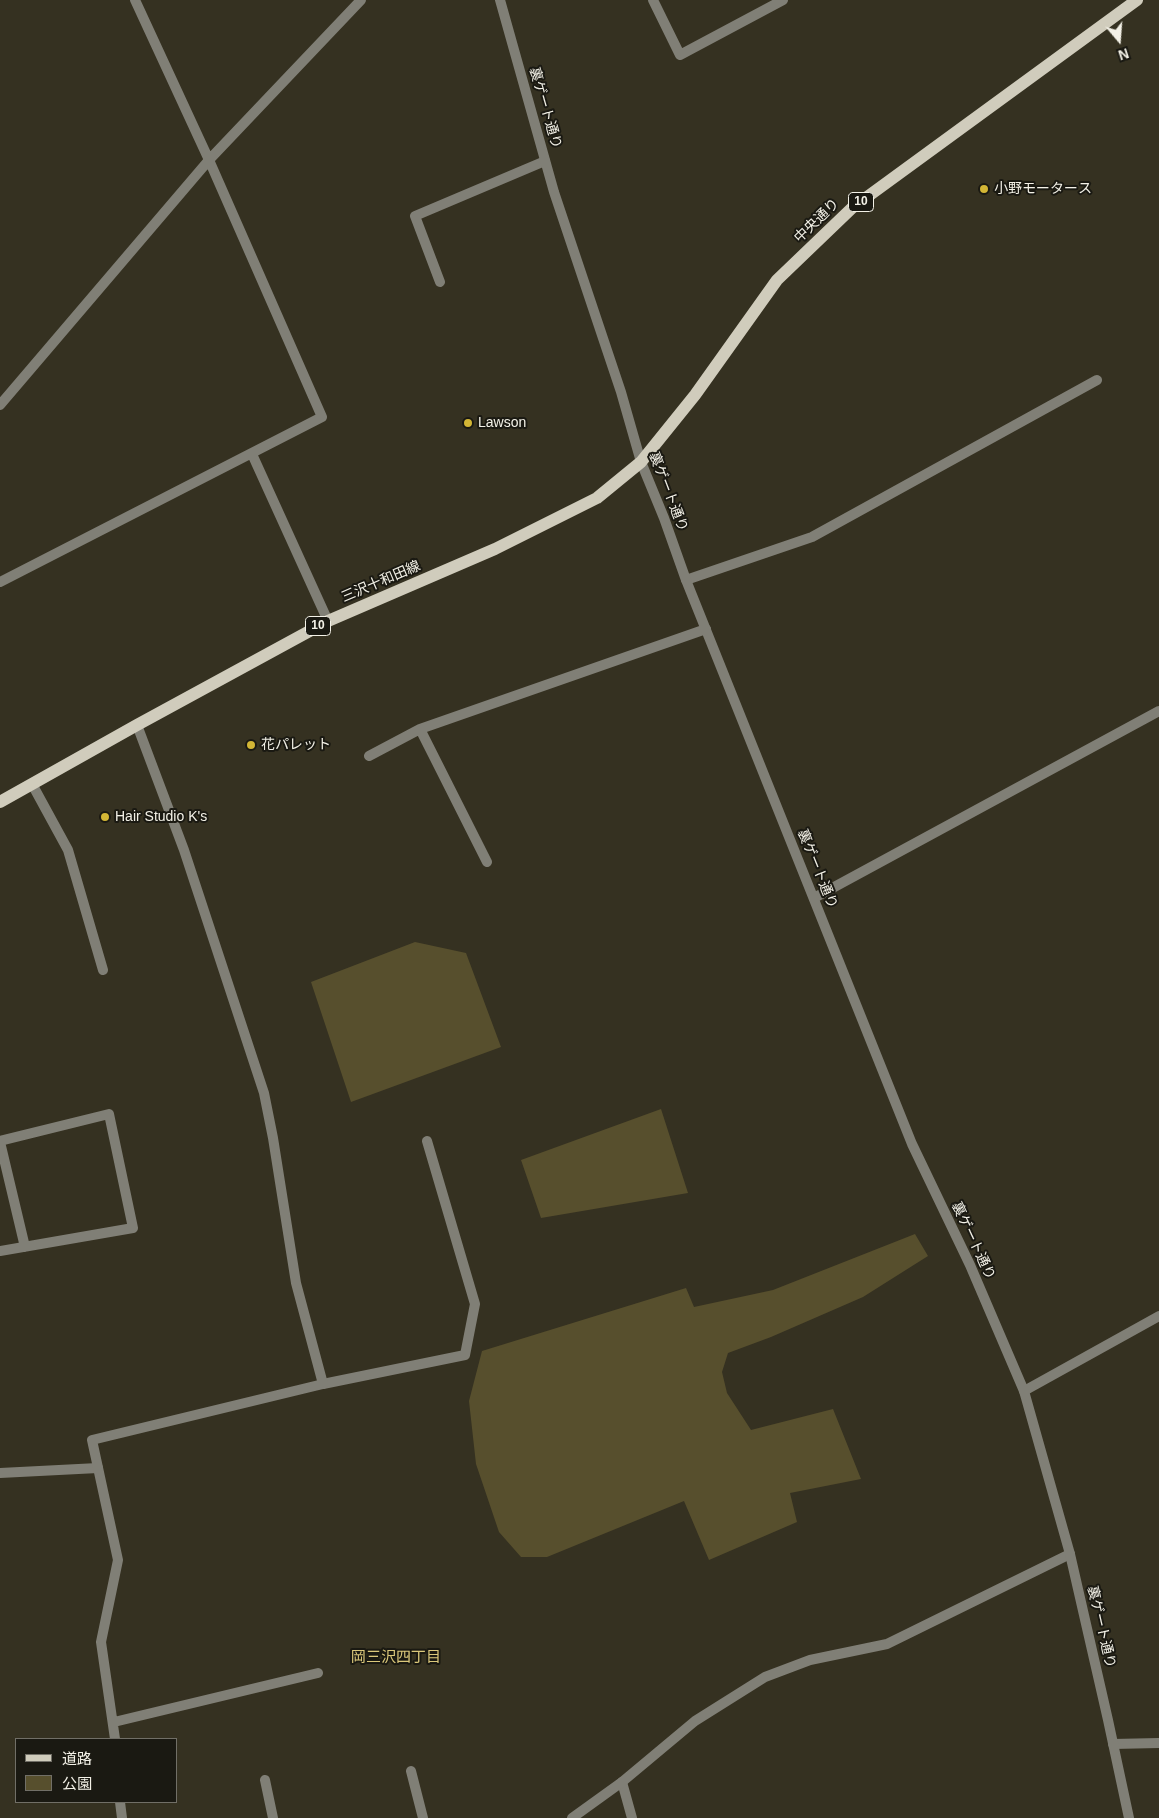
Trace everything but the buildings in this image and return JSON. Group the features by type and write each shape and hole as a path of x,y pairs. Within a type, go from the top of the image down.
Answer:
{"main road":[{"name":"中央通り","path":"641,462 695,395 777,280 852,208 1137,0"},
{"name":"三沢十和田線","path":"0,802 328,621 494,549 597,498 641,462"}],"street":[{"path":"0,582 322,417 209,160 135,0"},
{"path":"0,405 209,160 361,0"},
{"name":"裏ゲート通り","path":"500,0 554,192 621,392 641,462 664,518 686,580 912,1144 970,1266 1024,1391 1070,1554 1129,1818"},
{"path":"653,0 680,55 782,0"},
{"path":"440,282 415,216 545,160"},
{"path":"686,580 812,537 1097,380"},
{"path":"252,454 328,621"},
{"path":"369,756 420,729 706,629"},
{"path":"814,898 1159,711"},
{"path":"137,725 184,850 264,1093 296,1283 323,1384"},
{"path":"420,729 487,862"},
{"path":"32,784 68,850 104,970"},
{"path":"0,1251 25,1247 133,1228 109,1114 0,1142 25,1247"},
{"path":"115,1738 101,1642 118,1560 92,1440 323,1384 465,1356 475,1304 427,1141"},
{"path":"1024,1391 1159,1316"},
{"path":"0,1473 98,1468"},
{"path":"572,1818 622,1782 695,1721 765,1677 810,1660 887,1644 1070,1554"},
{"path":"114,1722 318,1672"},
{"path":"1113,1744 1159,1743"},
{"path":"411,1771 423,1818"},
{"path":"265,1780 273,1818"},
{"path":"622,1782 632,1818"},
{"path":"120,1803 122,1818"}],"green space":[{"path":"415,942 466,953 501,1047 351,1102 311,982"},
{"path":"661,1109 688,1193 541,1218 521,1160"},
{"path":"915,1234 928,1256 863,1297 771,1337 728,1353 722,1372 727,1393 751,1430 833,1409 861,1479 790,1493 797,1522 709,1560 684,1501 547,1557 521,1557 499,1532 476,1464 469,1401 482,1351 686,1288 694,1307 773,1290"}],"place":[{"name":"小野モータース","path":"984,189"},
{"name":"Lawson","path":"468,423"},
{"name":"花パレット","path":"251,745"},
{"name":"Hair Studio K's","path":"105,817"}],"district":[{"name":"岡三沢四丁目","path":"396,1658"}]}
